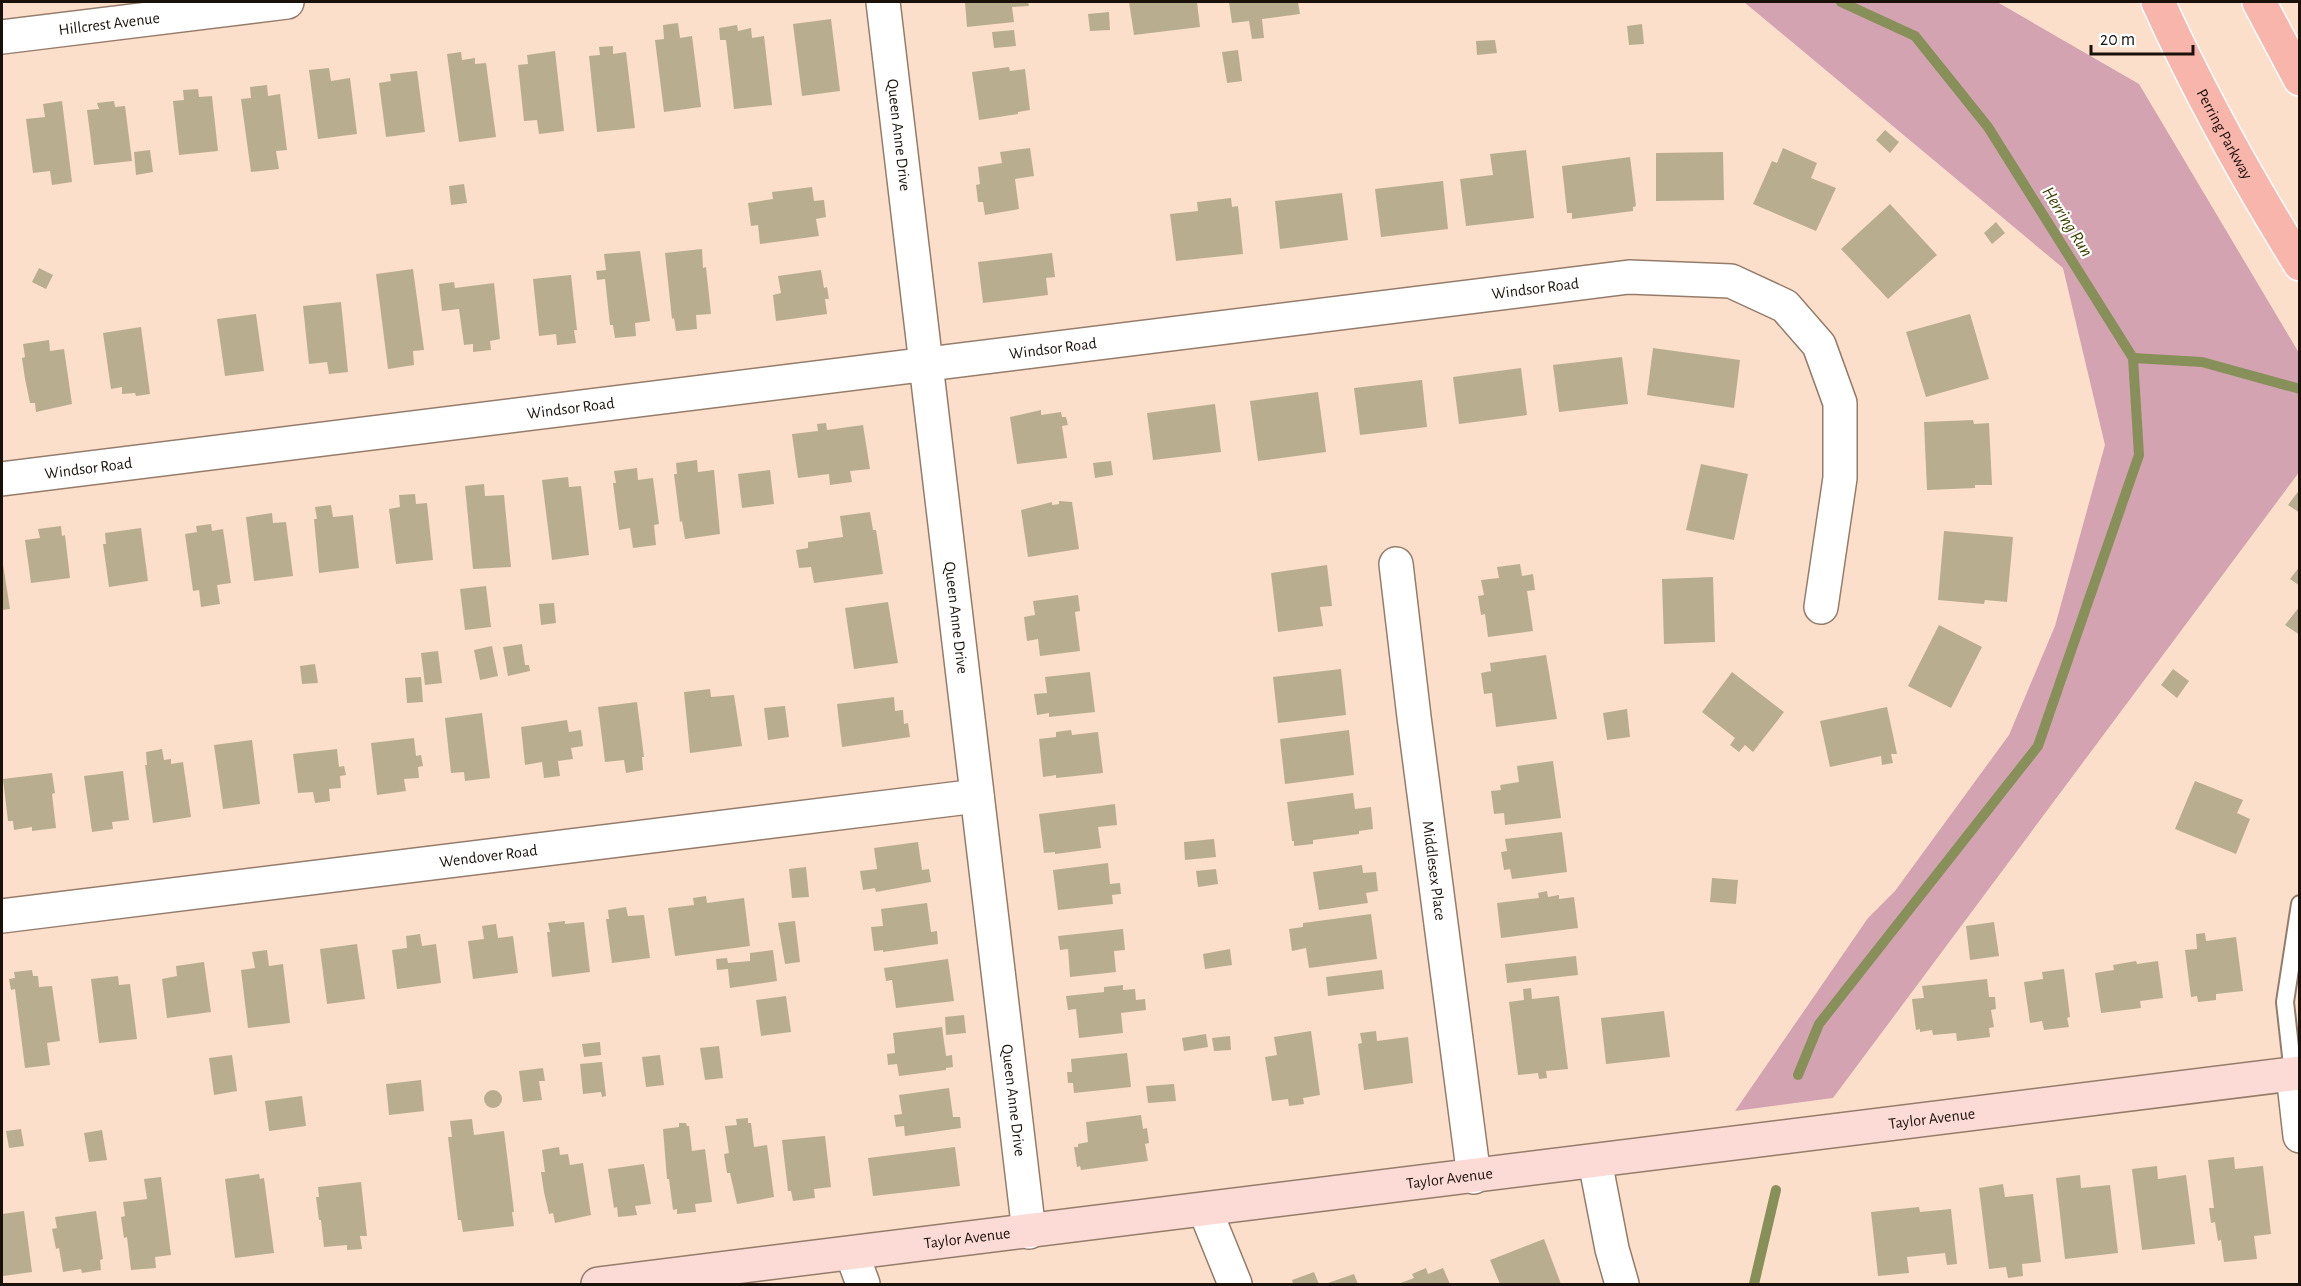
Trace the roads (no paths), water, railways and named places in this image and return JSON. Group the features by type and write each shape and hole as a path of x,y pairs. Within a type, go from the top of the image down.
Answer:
{"main road":[{"name":"Perring Parkway","path":"2158,2 2188,68 2256,192 2300,264"},
{"path":"2259,2 2300,79"},
{"name":"Taylor Avenue","path":"598,1284 2296,1074"}],"street":[{"name":"Hillcrest Avenue","path":"2,37 288,2"},
{"name":"Queen Anne Drive","path":"883,2 1029,1232"},
{"name":"Windsor Road","path":"2,479 1629,277 1731,281 1785,306 1819,345 1840,404 1840,478 1821,607"},
{"name":"Middlesex Place","path":"1396,564 1474,1177"},
{"name":"Wendover Road","path":"2,916 977,796"},
{"path":"2296,1074 2300,1136"},
{"path":"1595,1161 1612,1249 1622,1284"},
{"path":"1205,1210 1234,1284"},
{"path":"852,1254 864,1284"}],"lane":[{"path":"2296,1074 2285,1002 2300,904"}],"waterway":[{"path":"1798,1075 1819,1024 2038,746 2139,455 2133,358 1988,127 1915,36 1841,2"},
{"name":"Herring Run","path":"2133,358 2202,362 2300,389"},
{"path":"1754,1284 1776,1190"}]}
